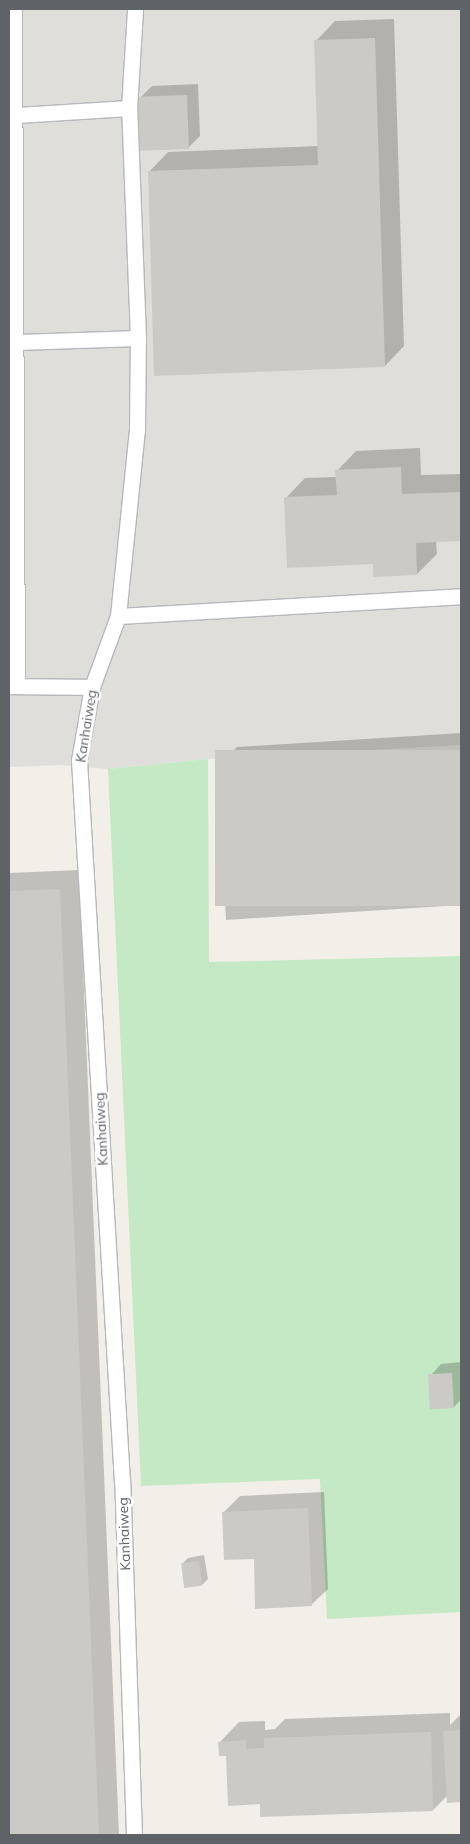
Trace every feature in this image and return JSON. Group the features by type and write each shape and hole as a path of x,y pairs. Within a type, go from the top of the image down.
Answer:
{"lane":[{"path":"14,9 17,115 17,342 13,686 92,687"},
{"name":"Kanhaiweg","path":"134,1835 122,1482 79,760 92,687 118,616 137,430 138,338 129,108 135,9"},
{"path":"17,115 129,108"},
{"path":"17,342 138,338"},
{"path":"118,616 461,596"}],"shaded area":[{"path":"9,9 461,9 461,745 208,759 108,769 60,765 9,767"}],"green space":[{"path":"208,759 209,962 461,956 461,1612 327,1619 320,1479 141,1486 108,769"}],"building":[{"path":"375,38 385,367 154,376 148,171 318,165 314,40"},
{"path":"187,95 189,149 140,151 138,97"},
{"path":"401,467 402,494 461,492 461,541 416,543 417,575 373,577 373,564 287,568 284,497 337,495 335,470"},
{"path":"215,750 461,750 461,906 215,906"},
{"path":"60,889 99,1835 9,1835 9,891"},
{"path":"452,1373 454,1408 430,1409 428,1374"},
{"path":"308,1508 312,1606 255,1609 254,1559 224,1560 222,1512"},
{"path":"199,1561 202,1586 184,1588 181,1563"},
{"path":"461,1730 461,1802 447,1803 443,1731"},
{"path":"431,1732 433,1811 260,1817 260,1804 228,1806 226,1756 219,1756 218,1742 246,1740 246,1749 264,1748 264,1738"}]}
